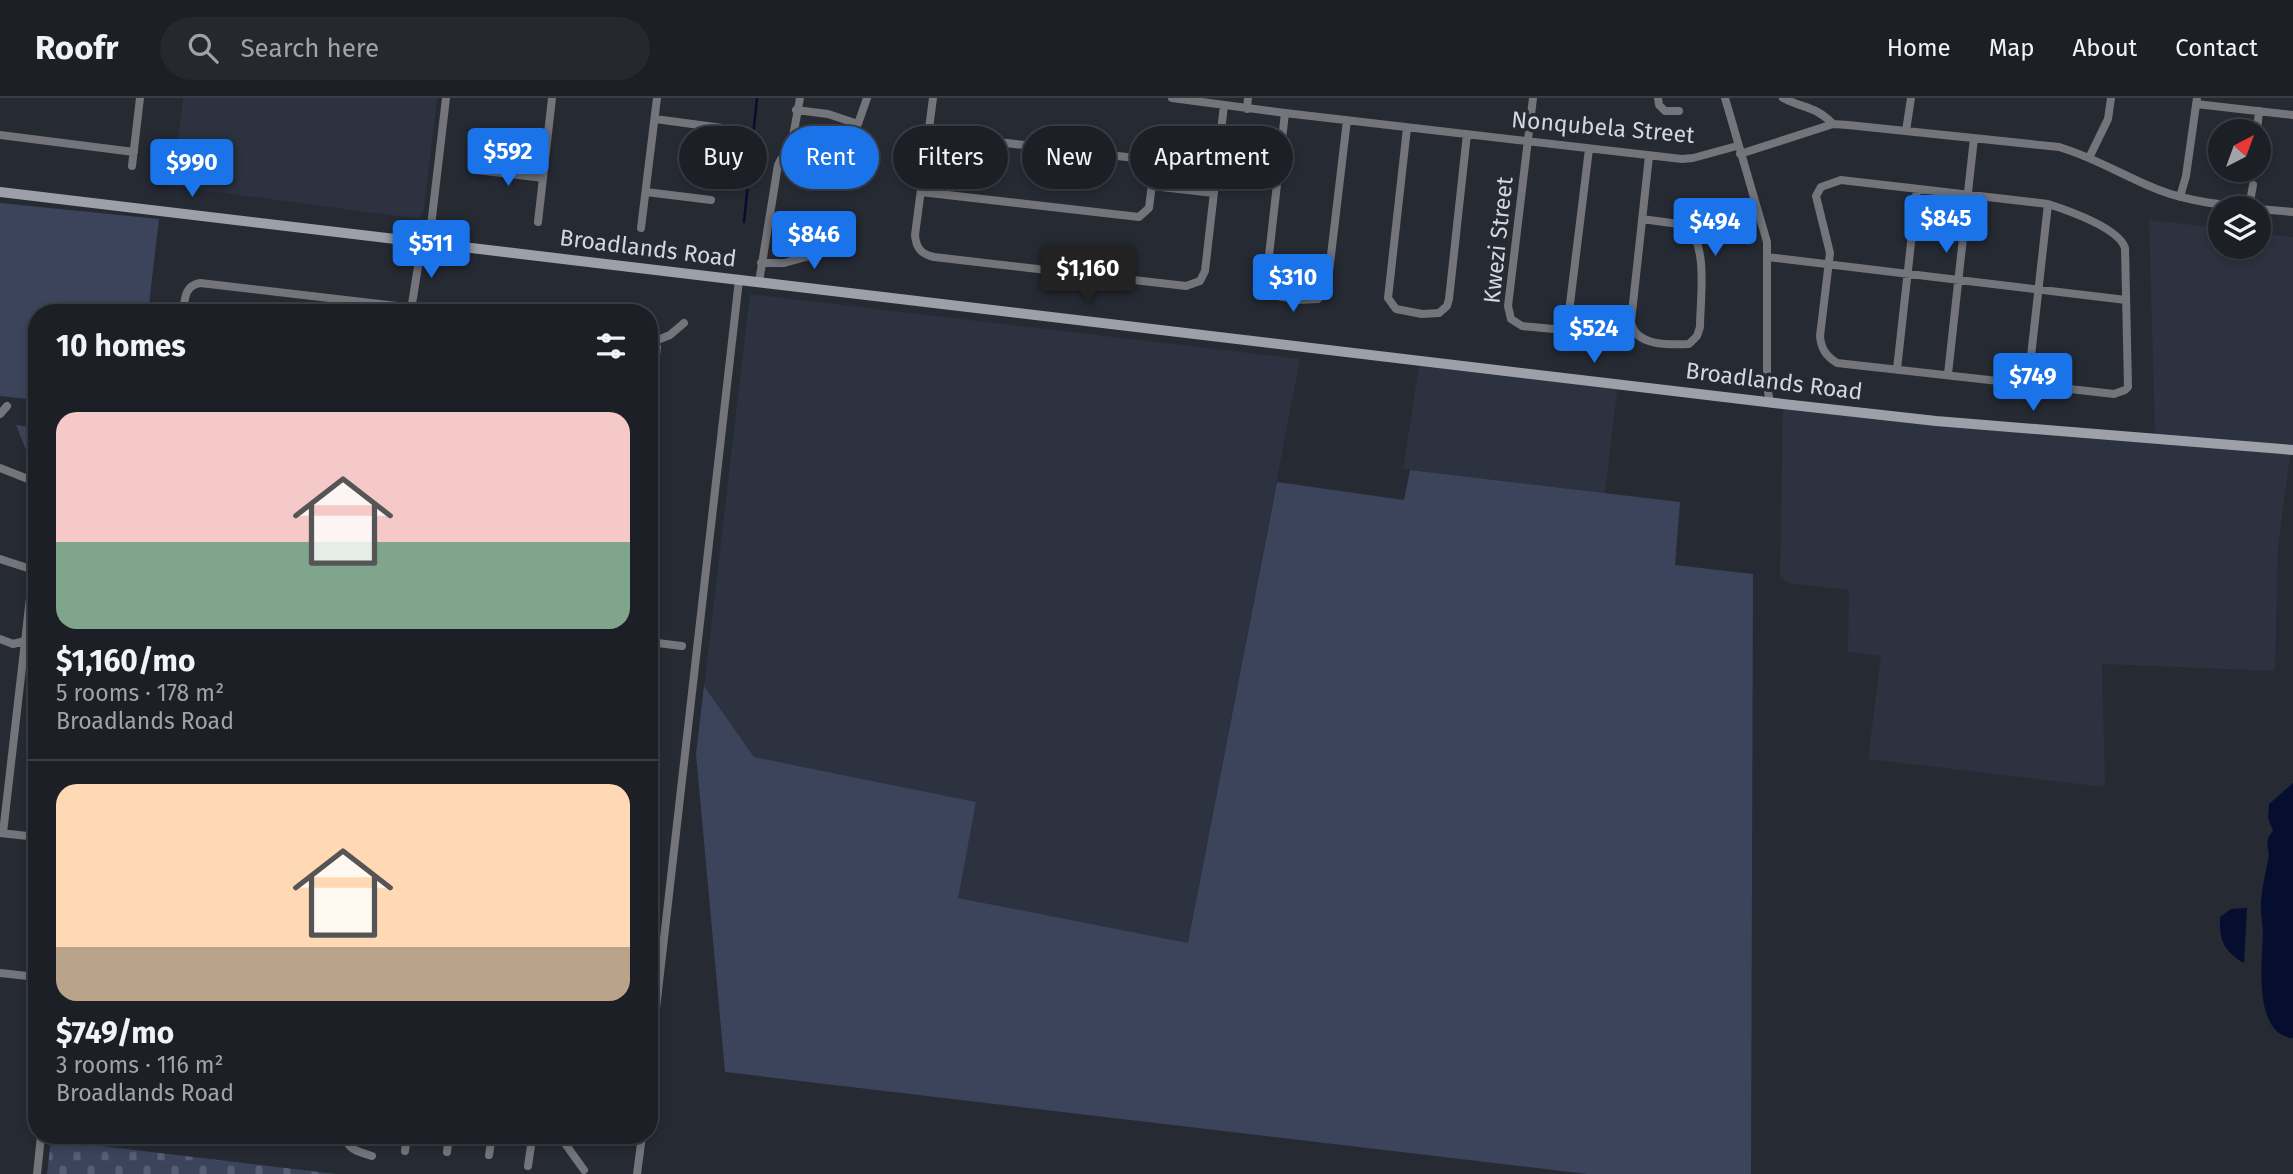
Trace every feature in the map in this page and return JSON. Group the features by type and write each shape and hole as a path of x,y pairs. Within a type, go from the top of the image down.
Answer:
{"main road":[{"name":"Broadlands Road","path":"0,192 1936,421 2293,450"}],"street":[{"path":"132,166 140,98"},
{"path":"413,304 426,242 446,98"},
{"path":"538,222 552,98"},
{"path":"641,228 657,98"},
{"path":"759,282 778,165 792,142 800,98"},
{"path":"796,110 828,114 858,124 867,98"},
{"path":"930,126 933,98"},
{"name":"Nonqubela Street","path":"1172,98 1649,156 1693,158 1739,150 1833,124"},
{"path":"1247,108 1248,98"},
{"name":"Kwezi Street","path":"1533,98 1508,306 1511,319 1522,326 1554,329 1567,320 1589,149"},
{"path":"1658,98 1665,111 1679,111"},
{"path":"1725,98 1765,233 1767,387 1770,402"},
{"path":"1783,98 1823,114 1833,124 2059,147 2180,197 2208,201"},
{"path":"1906,131 1911,98"},
{"path":"2089,158 2108,118 2111,98"},
{"path":"2180,197 2186,176 2196,101 2293,115"},
{"path":"921,189 916,244 926,255 1186,286 1196,284 1205,271 1224,106"},
{"path":"2258,119 2259,111"},
{"path":"1285,113 1266,282 1273,295 1298,300 1318,299 1326,289 1347,120"},
{"path":"655,119 708,126"},
{"path":"1406,128 1388,298 1396,309 1422,314 1439,313 1447,306 1449,299 1467,134"},
{"path":"0,135 134,152"},
{"path":"1948,374 1974,138"},
{"path":"1008,143 1130,157"},
{"path":"1642,219 1682,223 1690,228 1696,237 1701,261 1700,327 1698,336 1689,344 1646,341 1633,332 1630,322 1649,156"},
{"path":"476,170 543,178"},
{"path":"1840,180 1968,194 2048,204 2112,232 2123,241 2129,382 2125,390 2114,394 1837,363 1829,358 1820,336 1829,244 1816,202 1821,187 1840,180"},
{"path":"2251,196 2253,185"},
{"path":"921,192 1131,218 1139,217 1149,208 1152,189"},
{"path":"1179,189 1214,193"},
{"path":"1897,369 1917,189"},
{"path":"646,192 711,200"},
{"path":"2028,383 2048,204"},
{"path":"2271,209 2293,212"},
{"path":"761,263 784,263 815,255 820,250 824,225"},
{"path":"1767,257 2126,300"},
{"path":"658,991 739,280"},
{"path":"185,304 187,290 200,283 368,304"},
{"path":"658,338 670,335 684,323"},
{"path":"0,414 8,406"},
{"path":"0,468 28,479"},
{"path":"0,559 28,568"},
{"path":"28,620 1,833 28,836"},
{"path":"0,639 13,644 25,641"},
{"path":"658,643 682,646"},
{"path":"0,973 28,976"},
{"path":"37,1174 40,1144"},
{"path":"348,1144 372,1156"},
{"path":"405,1151 406,1144"},
{"path":"447,1152 448,1144"},
{"path":"489,1155 491,1144"},
{"path":"528,1144 528,1166"},
{"path":"566,1144 584,1170"},
{"path":"637,1174 641,1144"}],"shaded area":[{"path":"183,98 437,98 424,210 419,219 173,186"},
{"path":"2149,220 2208,227 2208,259 2271,259 2271,234 2293,237 2293,449 2278,547 2275,671 2102,664 2105,787 1868,759 1881,656 1848,652 1849,590 1788,583 1780,575 1783,402 2155,437"},
{"path":"750,294 1300,359 1188,943 957,898 976,802 754,757 704,687"},
{"path":"1420,359 1618,383 1605,493 1403,469"}],"green space":[{"path":"0,203 159,219 149,304 28,304 28,399 0,396"},
{"path":"16,425 28,427 28,455"},
{"path":"1410,470 1680,502 1675,565 1753,574 1751,1174 1587,1174 725,1072 696,754 704,686 754,757 976,802 958,898 1188,943 1277,482 1404,500"},
{"path":"51,1144 85,1144 336,1174 47,1174"}],"water":[{"path":"2293,783 2293,1038 2280,1034 2271,1024 2266,1011 2262,979 2261,906 2269,856 2267,842 2273,831 2268,818 2269,804"},
{"path":"2247,908 2244,963 2227,950 2222,939 2220,917 2231,909"}],"waterway":[{"path":"744,222 757,98"}]}
